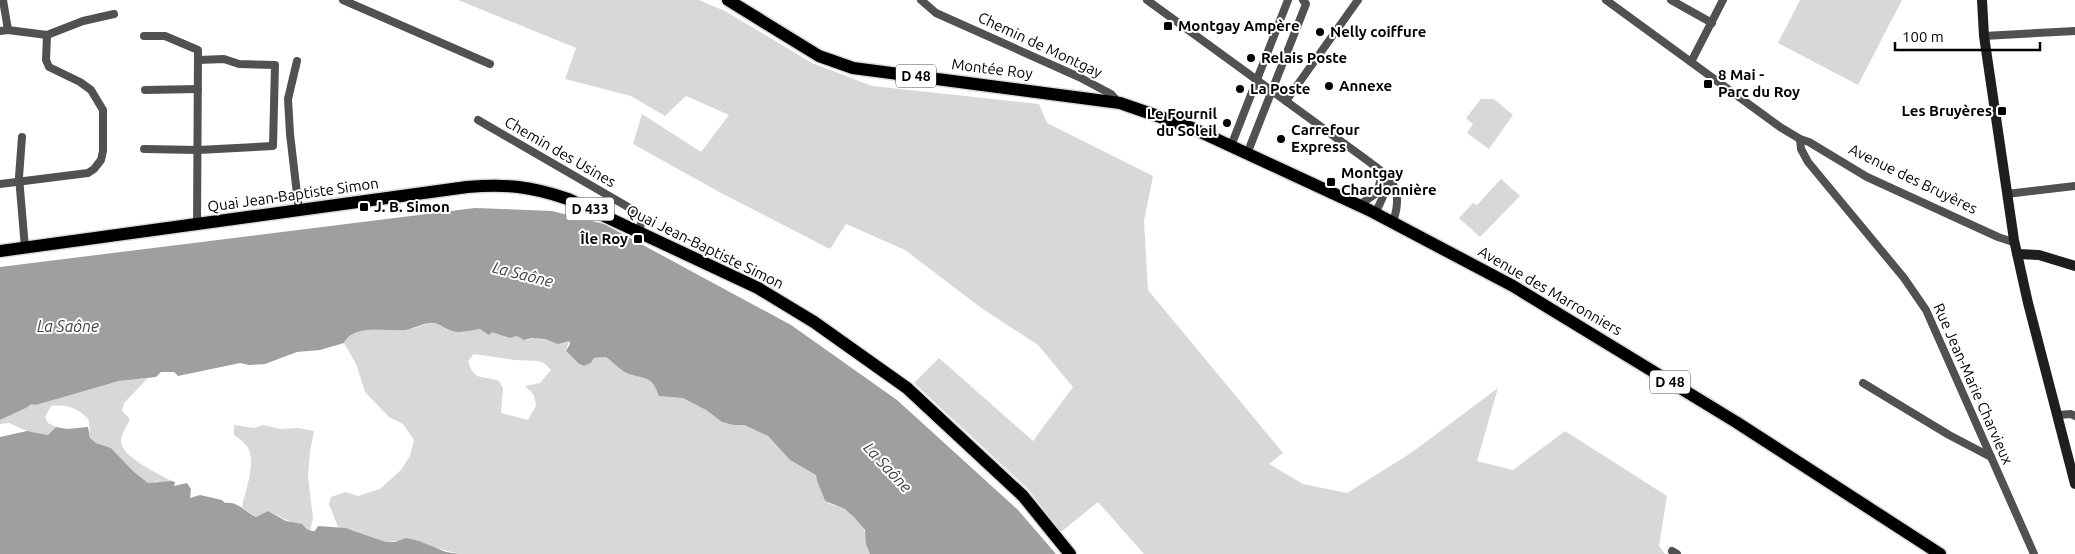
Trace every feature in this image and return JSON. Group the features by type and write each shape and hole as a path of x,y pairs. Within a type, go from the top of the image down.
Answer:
{"main road":[{"name":"Montée Roy","path":"728,0 819,56 853,68 1120,103"},
{"path":"1982,0 1984,36 2014,240 2075,484"},
{"name":"Avenue des Marronniers","path":"1120,103 1192,128 1359,205 1520,290 1736,422 1940,554"},
{"name":"Quai Jean-Baptiste Simon","path":"0,251 197,226 467,187 517,185 541,190 568,199 639,231 758,288 814,322 908,388 1023,496 1070,554"},
{"path":"2017,254 2039,255 2075,266"}],"street":[{"path":"3,0 4,31 47,35 83,21 114,14"},
{"path":"343,0 490,64"},
{"name":"Chemin de Montgay","path":"921,0 936,12 1079,77 1111,94 1120,103"},
{"path":"1147,0 1393,181 1398,202 1393,222"},
{"path":"1231,146 1288,0"},
{"path":"1247,154 1306,4 1303,0"},
{"path":"1286,101 1358,0"},
{"name":"Avenue des Bruyères","path":"1606,0 1780,127 1800,139 1810,142 1867,177 1998,237 2014,240"},
{"path":"1671,0 1712,23"},
{"path":"1691,62 1724,0"},
{"path":"1984,36 2075,31"},
{"path":"0,184 88,173 94,170 101,160 103,151 103,110 91,90 80,82 49,67 46,60 47,35"},
{"path":"144,36 164,36 198,50 197,226"},
{"path":"144,149 198,150 272,146 275,64 239,64 224,59 198,60"},
{"path":"296,61 288,99 299,210"},
{"path":"145,90 198,89"},
{"name":"Chemin des Usines","path":"478,120 635,211 642,222 639,231"},
{"path":"22,137 19,181 25,248"},
{"name":"Rue Jean-Marie Charvieux","path":"1800,139 1801,149 1808,162 1904,278 1926,310 2034,554"},
{"path":"1359,205 1377,193 1382,172"},
{"path":"1375,214 1386,191 1386,183 1382,172"},
{"path":"2007,194 2075,186"},
{"path":"1863,383 1949,435 1991,457"},
{"path":"2058,416 2071,414 2075,416"}],"shaded area":[{"path":"458,0 699,0 725,11 812,63 872,86 1039,104 1047,123 1153,176 1144,221 1148,290 1283,453 1269,464 1303,484 1347,493 1411,453 1498,388 1477,461 1513,470 1565,431 1667,496 1659,546 1665,554 1144,554 1098,502 1061,532 1028,489 914,383 939,358 1033,441 1073,387 1038,345 980,307 905,250 846,224 830,249 721,193 633,144 642,114 701,152 729,115 686,96 665,116 631,96 565,79 576,48"},
{"path":"1800,0 1902,0 1858,85 1778,43"},
{"path":"1481,99 1494,99 1513,115 1489,149 1467,133 1473,124 1466,118"},
{"path":"1501,179 1520,196 1480,237 1459,218 1473,203 1477,205"},
{"path":"429,323 443,325 458,332 470,330 489,331 506,338 517,336 527,340 537,338 556,343 569,341 566,351 579,364 584,366 591,363 594,358 606,357 628,373 647,378 656,387 696,403 722,422 744,425 768,436 790,460 816,475 825,501 849,511 859,521 866,534 870,554 459,554 398,541 386,542 353,530 338,527 329,504 331,497 345,492 358,496 380,489 401,470 410,456 414,440 403,424 389,417 365,392 356,364 344,343 348,337 361,331 406,330","holes":["474,354 515,360 538,361 544,363 551,370 540,383 525,386 534,395 536,406 528,420 501,413 503,388 499,381 476,375 470,368 468,361"]},
{"path":"148,378 124,403 122,411 130,419 121,438 122,447 134,459 150,470 172,481 148,483 133,471 111,448 96,443 90,438 89,420 81,412 72,408 51,406 45,417 48,423 56,427 48,435 27,431 9,423 0,424 0,420 26,408 31,403 36,405 119,381"},
{"path":"234,425 254,428 263,425 280,429 299,428 314,431 308,476 313,518 310,531 268,511 256,517 242,507 250,475 251,458 246,445 234,435"}],"water":[{"name":"La Saône","path":"475,208 552,211 604,224 791,325 897,400 1018,510 1056,554 870,554 866,544 865,530 855,518 845,509 825,501 816,475 790,460 768,436 744,425 722,422 706,410 683,398 659,396 654,385 648,379 626,373 606,357 594,358 591,363 584,366 579,364 566,351 570,344 569,341 558,344 544,339 532,338 524,340 517,336 509,338 492,332 489,335 480,329 457,332 431,323 405,330 363,331 348,337 344,343 320,350 297,352 265,364 249,365 240,363 178,376 174,372 161,372 156,377 119,381 36,405 31,404 0,420 0,267"},
{"path":"56,427 67,429 88,427 90,438 96,443 111,448 133,471 148,483 172,481 175,482 174,486 187,483 191,489 190,498 200,495 222,500 225,503 238,505 256,517 268,511 286,521 302,524 311,531 315,531 318,526 346,528 386,542 395,542 406,538 446,552 459,554 0,554 0,437 27,431 48,435"}],"place":[{"name":"Montgay Ampère","path":"1168,26"},
{"name":"Nelly coiffure","path":"1320,32"},
{"name":"Relais Poste","path":"1251,58"},
{"name":"8 Mai - Parc du Roy","path":"1708,84"},
{"name":"Annexe","path":"1329,86"},
{"name":"La Poste","path":"1240,89"},
{"name":"Les Bruyères","path":"2002,111"},
{"name":"Le Fournil du Soleil","path":"1227,123"},
{"name":"Carrefour Express","path":"1281,139"},
{"name":"Montgay Chardonnière","path":"1331,182"},
{"name":"J. B. Simon","path":"364,207"},
{"name":"Île Roy","path":"638,239"}]}
